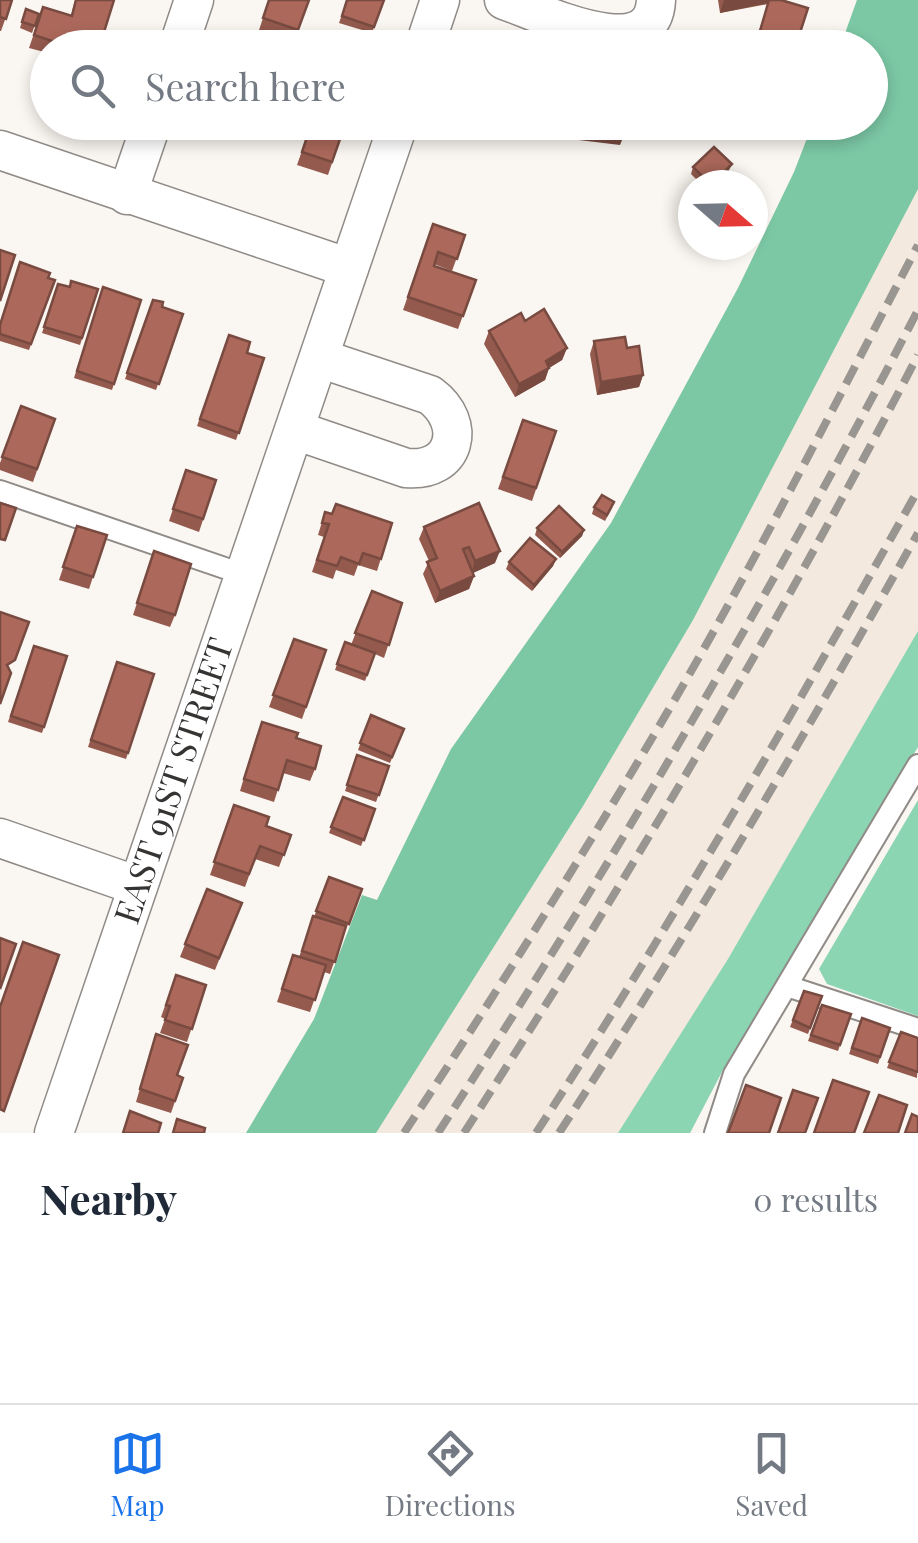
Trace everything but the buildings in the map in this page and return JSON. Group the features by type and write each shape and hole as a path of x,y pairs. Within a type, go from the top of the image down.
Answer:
{"street":[{"path":"184,30 194,0"},
{"path":"430,30 440,0"},
{"path":"504,0 593,30"},
{"path":"642,30 656,11 656,0"},
{"path":"128,194 146,140"},
{"name":"EAST 91ST STREET","path":"54,1133 392,140"},
{"path":"0,150 349,268"},
{"path":"295,430 406,468 424,470 439,462 452,445 452,422 445,406 430,395 319,358"},
{"path":"0,838 138,886"}],"lane":[{"path":"0,490 246,575"},
{"path":"715,1133 734,1074 918,765"},
{"path":"788,986 918,1029"}],"shaded area":[{"path":"857,0 918,0 918,747 724,1068 690,1133 246,1133 314,1019 362,895 377,900 451,749 611,523 752,260 768,260 768,226 806,140 888,140 888,30 846,30"}],"green space":[{"path":"857,0 918,0 918,189 693,620 583,806 376,1133 246,1133 314,1019 362,895 377,900 451,749 611,523 752,260 768,260 768,226 806,140 888,140 888,30 846,30"},
{"path":"918,631 918,747 724,1068 690,1133 618,1133 728,959"},
{"path":"918,800 918,1016 827,984 819,969"}],"railway":[{"path":"404,1133 544,915 678,694 771,527 918,245"},
{"path":"438,1133 688,728 806,520 918,310"},
{"path":"464,1133 700,750 812,554 918,355"},
{"path":"536,1133 732,815 918,490"},
{"path":"559,1133 744,836 918,533"}]}
